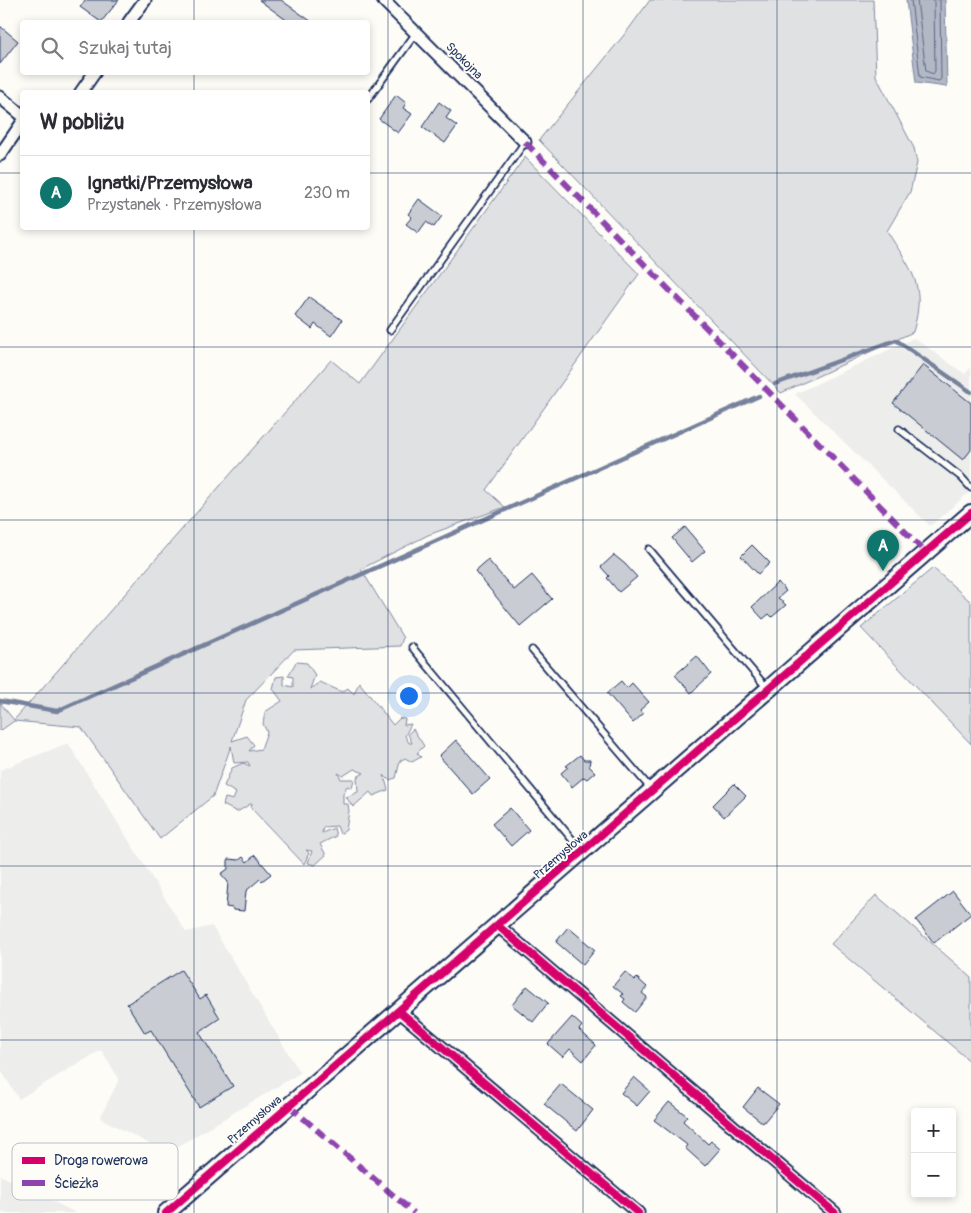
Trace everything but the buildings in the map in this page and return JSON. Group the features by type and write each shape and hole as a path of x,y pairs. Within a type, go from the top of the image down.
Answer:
{"street":[{"path":"130,20 145,0"},
{"name":"Spokojna","path":"383,0 525,142"},
{"path":"82,90 93,75"},
{"path":"0,97 20,113"},
{"path":"0,155 20,126"},
{"name":"Przemysłowa","path":"166,1213 971,513"},
{"path":"497,925 835,1213"},
{"path":"399,1011 638,1213"}],"lane":[{"path":"370,96 416,33"},
{"path":"390,330 525,142"},
{"path":"899,429 961,477 971,488"},
{"path":"649,549 769,690"},
{"path":"412,647 582,851"},
{"path":"532,650 652,791"}],"shaded area":[{"path":"650,0 873,0 876,76 914,148 917,163 910,192 887,231 909,267 917,289 917,315 913,332 781,393 539,140"},
{"path":"525,157 639,274 486,490 505,507 428,535 361,569 403,638 400,646 294,650 246,700 232,741 247,736 254,745 249,751 261,749 267,732 263,724 265,712 282,701 273,689 276,677 284,676 284,685 293,687 293,677 288,676 296,662 307,663 315,675 310,689 320,682 342,692 348,688 354,694 359,682 393,725 400,718 405,719 404,725 411,724 405,736 409,743 412,743 408,734 413,729 424,746 417,753 421,757 412,762 405,758 400,761 396,778 389,780 384,775 388,790 373,796 370,792 353,807 346,797 358,792 357,777 364,773 354,769 343,776 338,773 341,779 354,779 352,788 347,786 343,794 343,804 348,804 349,811 346,830 340,834 337,826 323,827 322,833 334,828 336,836 320,844 326,855 315,865 308,863 312,851 306,850 309,853 304,864 251,808 252,803 237,812 223,805 225,798 233,800 236,793 224,786 232,768 243,763 250,766 248,762 234,763 231,746 213,796 160,839 81,727 14,721 0,731 0,703 14,720 331,360 360,384"},
{"path":"914,338 965,374 971,367 971,491 930,526 795,394"},
{"path":"933,568 971,602 971,744 861,628"},
{"path":"68,743 186,932 212,926 300,1073 178,1146 178,1143 148,1143 100,1118 119,1079 101,1050 19,1099 0,1069 0,770"},
{"path":"876,895 971,977 971,1062 831,944"},
{"path":"0,1175 12,1181 12,1200 50,1200 76,1213 0,1213"}],"water":[{"path":"906,0 945,0 947,87 916,83"}],"waterway":[{"path":"775,384 896,340 971,392"},
{"path":"0,701 57,711 759,396"}],"marked path":[{"path":"525,142 926,553"},
{"path":"289,1106 414,1213"}],"cycle path":[{"path":"166,1213 971,513"},
{"path":"497,925 835,1213"},
{"path":"399,1011 638,1213"}],"place":[{"name":"Ignatki/Przemysłowa","path":"883,571"}]}
